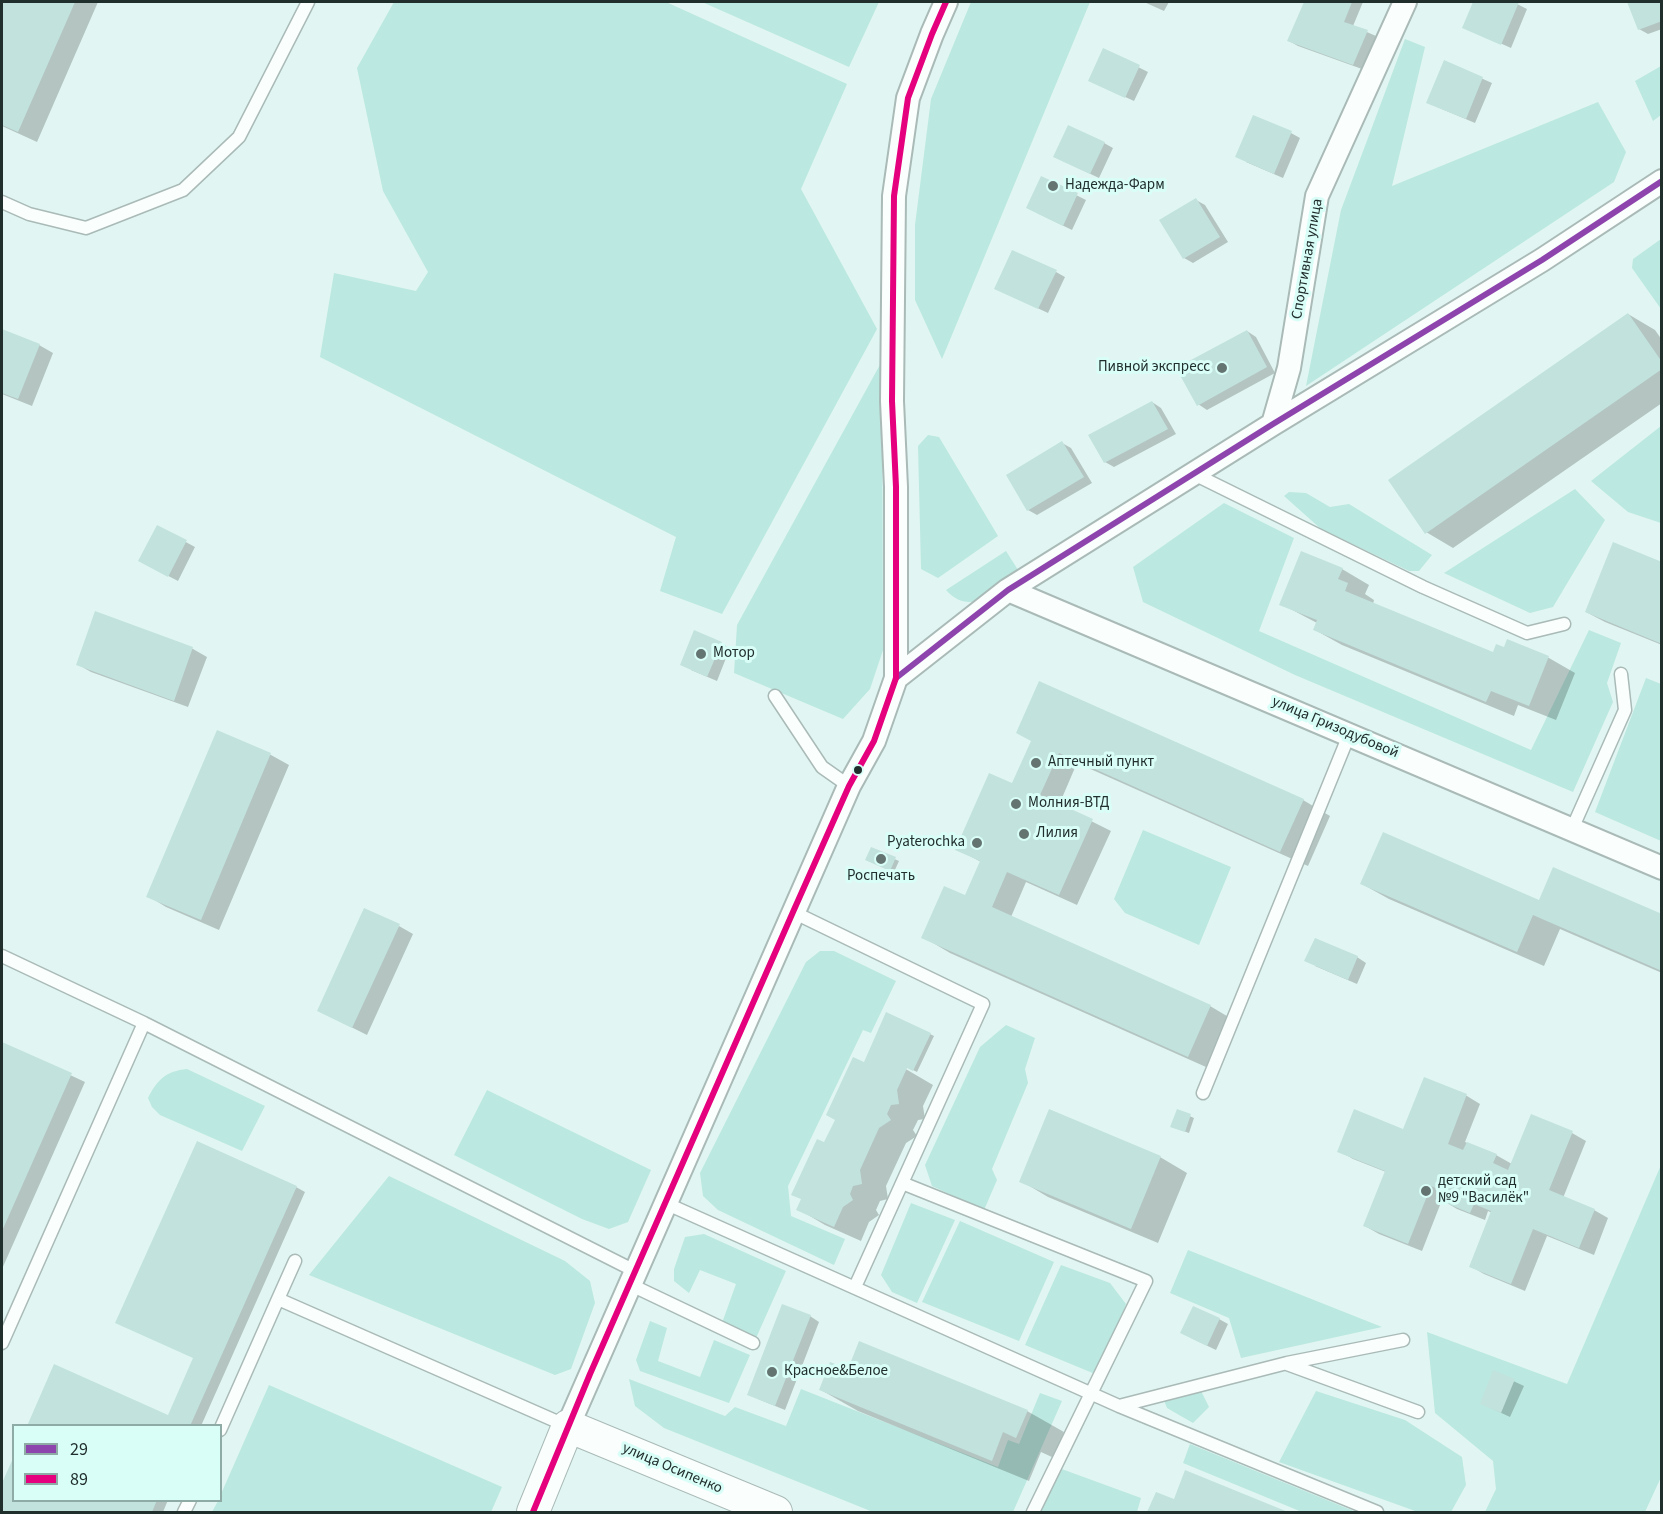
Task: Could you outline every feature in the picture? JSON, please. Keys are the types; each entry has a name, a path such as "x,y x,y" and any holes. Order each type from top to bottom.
{"street":[{"path":"533,1512 632,1278 793,912 849,786 874,741 896,678 896,487 892,401 894,196 908,98 946,2"},
{"name":"Спортивная улица","path":"1273,424 1289,368 1317,196 1405,2"},
{"path":"896,678 1008,590 1273,424 1542,260 1662,181"},
{"name":"улица Гризодубовой","path":"1008,590 1662,867"},
{"name":"улица Осипенко","path":"568,1426 776,1512"}],"lane":[{"path":"2,202 29,214 86,228 183,190 239,137 308,2"},
{"path":"1194,474 1423,587 1527,633 1563,624"},
{"path":"1572,830 1624,710 1621,674"},
{"path":"776,696 822,767 849,786"},
{"path":"1203,1093 1349,735"},
{"path":"793,912 983,1004 855,1287"},
{"path":"2,956 144,1023 753,1343"},
{"path":"2,1343 144,1023"},
{"path":"902,1183 1146,1281 1033,1512"},
{"path":"665,1203 1092,1395 1377,1512"},
{"path":"222,1425 295,1261"},
{"path":"278,1299 568,1426"},
{"path":"1119,1406 1287,1364 1403,1340"},
{"path":"1287,1364 1418,1412"}],"green space":[{"path":"394,2 666,2 847,84 801,189 877,329 722,614 660,591 676,537 320,357 334,273 416,291 428,272 383,191 357,68"},
{"path":"702,2 879,2 849,67"},
{"path":"971,2 1090,2 942,359 915,300 915,225 931,99"},
{"path":"1405,39 1425,47 1392,186 1598,102 1626,152 1614,182 1306,386 1341,210"},
{"path":"1661,66 1661,115 1653,121 1635,81"},
{"path":"1661,239 1661,309 1632,268 1633,259"},
{"path":"882,361 883,650 870,689 843,719 734,673 737,625"},
{"path":"1661,426 1661,523 1628,512 1591,481"},
{"path":"928,435 939,437 998,536 938,578 921,569 918,446"},
{"path":"1575,489 1605,520 1553,607 1530,613 1444,573"},
{"path":"1289,492 1306,493 1330,507 1349,504 1432,555 1419,571 1409,571 1321,529 1284,496"},
{"path":"1224,503 1294,538 1259,631 1531,750 1589,630 1621,643 1607,683 1613,702 1573,792 1295,675 1143,602 1133,567"},
{"path":"1006,551 1020,573 994,593 975,601 965,602 955,598 946,590"},
{"path":"1646,678 1661,684 1661,841 1595,812"},
{"path":"1143,830 1231,867 1199,945 1125,913 1114,899"},
{"path":"820,951 834,951 896,981 871,1033 863,1030 788,1186 791,1216 845,1239 834,1265 718,1210 703,1196 700,1173 806,962"},
{"path":"1006,1025 1035,1038 1025,1069 1028,1083 992,1169 997,1180 984,1210 932,1186 925,1165 980,1047"},
{"path":"187,1069 265,1106 242,1151 160,1115 152,1107 148,1098 159,1081 168,1074"},
{"path":"487,1090 651,1170 628,1222 609,1229 582,1219 454,1155"},
{"path":"1661,1165 1662,1475 1645,1512 1485,1512 1496,1489 1493,1461 1435,1413 1427,1332 1567,1384"},
{"path":"389,1176 565,1261 590,1281 595,1303 571,1369 555,1375 309,1275"},
{"path":"911,1203 955,1220 917,1303 892,1292 881,1275"},
{"path":"960,1221 1054,1262 1019,1341 922,1302"},
{"path":"704,1234 786,1271 756,1338 722,1323 736,1284 700,1270 689,1293 674,1281 674,1269 685,1237"},
{"path":"1188,1250 1382,1327 1241,1358 1229,1318 1170,1293"},
{"path":"1061,1265 1110,1283 1126,1304 1102,1369 1095,1374 1025,1345"},
{"path":"650,1321 667,1328 658,1361 700,1377 714,1340 750,1355 729,1403 640,1371 636,1360"},
{"path":"629,1379 725,1416 735,1407 786,1426 801,1389 998,1467 1008,1440 1019,1444 1040,1393 1062,1401 1013,1512 873,1512 664,1428 635,1406"},
{"path":"269,1385 502,1487 491,1512 212,1512 217,1502 222,1502 222,1492"},
{"path":"1201,1391 1209,1407 1193,1423 1167,1408 1163,1398"},
{"path":"1316,1391 1405,1420 1462,1457 1466,1485 1451,1512 1418,1512 1279,1462"},
{"path":"1190,1444 1356,1512 1302,1512 1183,1463"},
{"path":"1059,1468 1141,1498 1137,1512 1040,1512"}],"building":[{"path":"2,2 75,2 18,132 2,125"},
{"path":"1304,2 1352,2 1344,22 1368,30 1353,65 1287,41"},
{"path":"1473,2 1519,2 1501,45 1462,28"},
{"path":"1627,2 1662,2 1662,21 1638,30"},
{"path":"1103,48 1140,65 1125,98 1088,81"},
{"path":"1444,60 1483,77 1466,119 1426,103"},
{"path":"1253,115 1292,131 1274,174 1235,157"},
{"path":"1068,125 1105,142 1090,174 1053,157"},
{"path":"1041,176 1078,193 1063,226 1026,208"},
{"path":"1196,198 1220,237 1183,259 1159,220"},
{"path":"1012,250 1057,270 1038,309 994,289"},
{"path":"1628,313 1662,362 1662,369 1425,534 1388,480"},
{"path":"2,329 40,344 18,399 2,393"},
{"name":"Пивной экспресс","path":"1247,330 1267,367 1197,406 1176,368"},
{"path":"1152,401 1168,429 1104,463 1088,435"},
{"path":"1062,441 1084,477 1027,511 1006,475"},
{"path":"157,525 187,540 168,577 138,561"},
{"path":"1613,542 1662,562 1662,644 1585,612"},
{"path":"1301,551 1343,568 1338,579 1348,583 1345,591 1493,652 1496,644 1504,647 1507,639 1549,656 1529,706 1491,691 1486,702 1313,630 1317,620 1279,605"},
{"path":"95,611 193,647 174,701 76,665"},
{"name":"Мотор","path":"694,630 722,642 707,677 680,665"},
{"path":"1039,681 1304,799 1280,852 1059,753 1040,795 1093,819 1059,895 1007,872 992,907 1211,1005 1188,1057 921,938 944,886 965,895 980,861 955,850 989,773 1012,783 1031,741 1016,733"},
{"path":"217,730 271,753 201,920 146,897"},
{"path":"1383,832 1539,900 1553,867 1662,914 1662,971 1533,915 1517,952 1360,884"},
{"name":"Роспечать","path":"871,847 896,857 890,871 865,860"},
{"path":"364,908 400,924 352,1028 317,1011"},
{"path":"1315,938 1358,956 1348,980 1304,961"},
{"path":"886,1012 931,1033 913,1071 907,1068 897,1090 899,1104 891,1105 887,1114 891,1120 879,1128 860,1170 862,1184 853,1186 850,1194 853,1200 843,1207 834,1227 796,1210 801,1199 791,1195 817,1139 824,1142 835,1120 826,1115 853,1057 864,1062"},
{"path":"2,1042 72,1073 2,1231"},
{"path":"1424,1077 1467,1094 1448,1144 1463,1150 1467,1142 1497,1154 1493,1163 1508,1170 1531,1114 1573,1131 1549,1190 1595,1209 1579,1248 1533,1229 1511,1284 1469,1267 1491,1211 1474,1204 1470,1213 1441,1201 1445,1192 1431,1186 1408,1244 1363,1226 1385,1171 1337,1152 1354,1109 1403,1129"},
{"path":"1049,1109 1161,1156 1131,1229 1019,1182"},
{"path":"1177,1109 1191,1114 1185,1132 1170,1127"},
{"path":"197,1141 297,1186 191,1424 28,1424 54,1364 168,1415 193,1358 115,1323"},
{"name":"Красное&Белое","path":"782,1304 811,1315 775,1406 747,1395"},
{"path":"1193,1306 1220,1318 1207,1346 1180,1333"},
{"path":"859,1341 1028,1410 1016,1438 1003,1432 992,1461 819,1390 830,1362 848,1369"},
{"path":"1493,1370 1515,1379 1501,1413 1480,1404"},
{"path":"12,1460 12,1502 156,1502 152,1512 2,1512 2,1483"},
{"path":"1185,1470 1288,1512 1147,1512 1156,1492 1174,1499"}],"transit line":[{"name":"89","path":"533,1512 590,1374 793,912 849,786 874,741 896,678 896,487 892,401 894,196 908,98 946,2"},
{"name":"29","path":"896,678 1008,590 1273,424 1542,260 1662,181"}],"place":[{"name":"Надежда-Фарм","path":"1053,186"},
{"name":"Пивной экспресс","path":"1222,368"},
{"name":"Мотор","path":"701,654"},
{"name":"Аптечный пункт","path":"1036,763"},
{"name":"Молния-ВТД","path":"1016,804"},
{"name":"Лилия","path":"1024,834"},
{"name":"Pyaterochka","path":"977,843"},
{"name":"Роспечать","path":"881,859"},
{"name":"детский сад №9 \"Василёк\"","path":"1426,1191"},
{"name":"Красное&Белое","path":"772,1372"}]}
